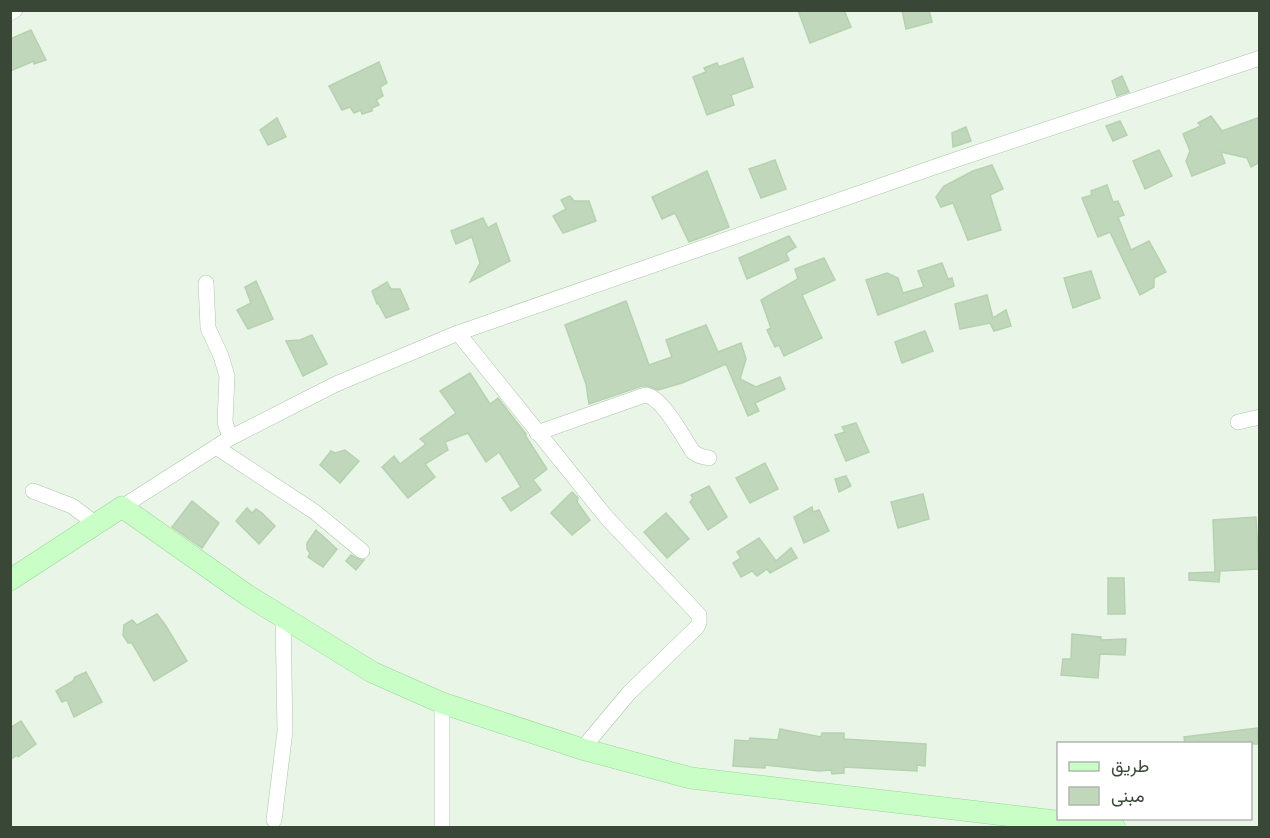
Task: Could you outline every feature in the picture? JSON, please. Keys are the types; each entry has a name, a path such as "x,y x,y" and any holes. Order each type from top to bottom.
{"main road":[{"path":"10,580 122,507 283,618 372,672 442,703 582,749 691,778 1057,820"},
{"path":"1060,820 1115,828"}],"street":[{"path":"10,13 15,10"},
{"path":"122,507 230,438 336,384 458,333 946,163 1260,58"},
{"path":"206,283 208,328 227,376 225,422 230,438"},
{"path":"458,333 607,518 697,611 700,618 697,627 629,693 582,749"},
{"path":"537,433 650,395 666,411 693,452 709,458"},
{"path":"1238,422 1260,417"},
{"path":"216,447 306,505 362,551"},
{"path":"33,491 72,506 96,524"},
{"path":"274,820 285,731 286,682 283,618"},
{"path":"442,703 442,828"}],"building":[{"path":"798,10 844,10 851,27 810,43"},
{"path":"902,10 929,10 932,22 906,29"},
{"path":"31,30 46,60 34,64 34,61 10,71 10,39"},
{"path":"743,58 753,87 731,95 734,105 707,115 693,77 706,72 704,68 717,63 719,67"},
{"path":"379,62 387,83 380,87 383,96 376,100 379,105 372,108 372,111 362,114 361,110 354,113 350,107 342,110 329,86"},
{"path":"1122,76 1129,92 1117,96 1112,81"},
{"path":"1211,116 1222,131 1260,117 1260,162 1251,167 1247,158 1221,152 1225,163 1192,176 1186,161 1190,151 1183,134 1201,126 1198,123"},
{"path":"277,118 286,137 268,145 260,130"},
{"path":"1120,121 1127,135 1113,141 1106,126"},
{"path":"966,127 971,141 953,147 952,133"},
{"path":"1159,150 1172,176 1145,189 1133,161"},
{"path":"775,160 786,189 761,198 749,169"},
{"path":"992,165 1003,189 990,195 1001,230 968,240 953,203 941,207 936,197 944,186 973,171"},
{"path":"707,171 729,227 689,242 675,213 662,219 652,197"},
{"path":"1107,185 1113,202 1118,201 1124,215 1118,217 1131,250 1149,241 1166,272 1154,278 1154,287 1140,295 1110,232 1098,237 1082,198 1092,195 1091,191"},
{"path":"570,196 574,201 589,201 596,221 563,233 553,216 566,209 561,200"},
{"path":"483,218 488,228 496,223 510,261 470,282 480,263 472,237 456,244 451,231"},
{"path":"789,236 796,247 786,253 789,260 747,279 739,258"},
{"path":"824,258 835,280 802,295 822,338 784,356 779,345 775,347 767,330 771,328 761,300 798,279 795,269"},
{"path":"942,263 948,279 952,278 954,286 878,315 866,280 887,273 898,278 903,293 924,287 918,271"},
{"path":"1091,271 1100,298 1073,308 1064,278"},
{"path":"256,281 273,319 248,329 237,310 251,303 245,287"},
{"path":"387,282 391,289 400,289 409,309 386,318 372,291"},
{"path":"987,295 993,318 1006,310 1011,326 994,331 990,323 960,329 955,304"},
{"path":"626,301 649,365 672,357 666,340 706,325 718,352 741,343 746,359 740,379 756,387 780,377 785,389 755,403 759,411 748,416 726,364 682,383 658,390 642,386 589,404 586,384 565,325"},
{"path":"925,331 933,351 902,363 895,342"},
{"path":"312,335 327,364 303,376 286,341 300,340"},
{"path":"470,373 490,404 498,398 526,434 547,469 533,480 541,490 511,511 502,498 521,487 499,452 486,462 468,433 445,442 448,450 425,464 435,477 408,498 382,467 394,456 400,464 426,444 420,439 456,413 440,391"},
{"path":"856,423 869,452 846,461 835,435 845,432 842,427"},
{"path":"345,450 359,461 340,483 320,465 331,451 335,453"},
{"path":"765,463 778,489 750,503 736,478"},
{"path":"846,476 851,486 839,492 835,479"},
{"path":"709,486 727,517 708,530 690,502 693,498 691,495"},
{"path":"572,492 578,498 577,502 590,520 572,535 551,513"},
{"path":"923,494 929,519 898,528 891,502"},
{"path":"192,501 219,523 202,548 172,527"},
{"path":"812,507 813,512 819,510 829,531 804,543 794,517"},
{"path":"247,508 252,513 256,509 275,526 259,544 236,521"},
{"path":"666,513 689,539 667,558 644,532"},
{"path":"1256,517 1259,569 1220,571 1219,582 1189,580 1189,573 1215,572 1213,520"},
{"path":"316,530 337,549 323,567 308,557 310,553 307,543"},
{"path":"759,538 776,561 791,548 797,558 770,573 767,569 757,576 752,571 741,577 733,563 741,558 737,552"},
{"path":"351,555 364,560 356,570 346,561"},
{"path":"1108,578 1124,578 1125,614 1108,614"},
{"path":"157,614 187,661 154,681 132,643 128,643 123,635 124,625 132,620 137,625"},
{"path":"1072,634 1101,637 1101,640 1126,639 1125,655 1100,654 1098,678 1061,675 1063,659 1071,659"},
{"path":"86,672 102,702 74,717 67,700 62,702 56,691"},
{"path":"21,721 36,744 10,760 10,728"},
{"path":"1257,728 1259,744 1252,744 1252,742 1185,742 1184,737"},
{"path":"780,729 821,737 822,733 844,733 844,739 926,744 925,766 917,765 917,771 844,767 844,773 832,774 831,770 819,771 765,765 765,768 733,766 735,740 749,741 750,738 778,740"}]}
